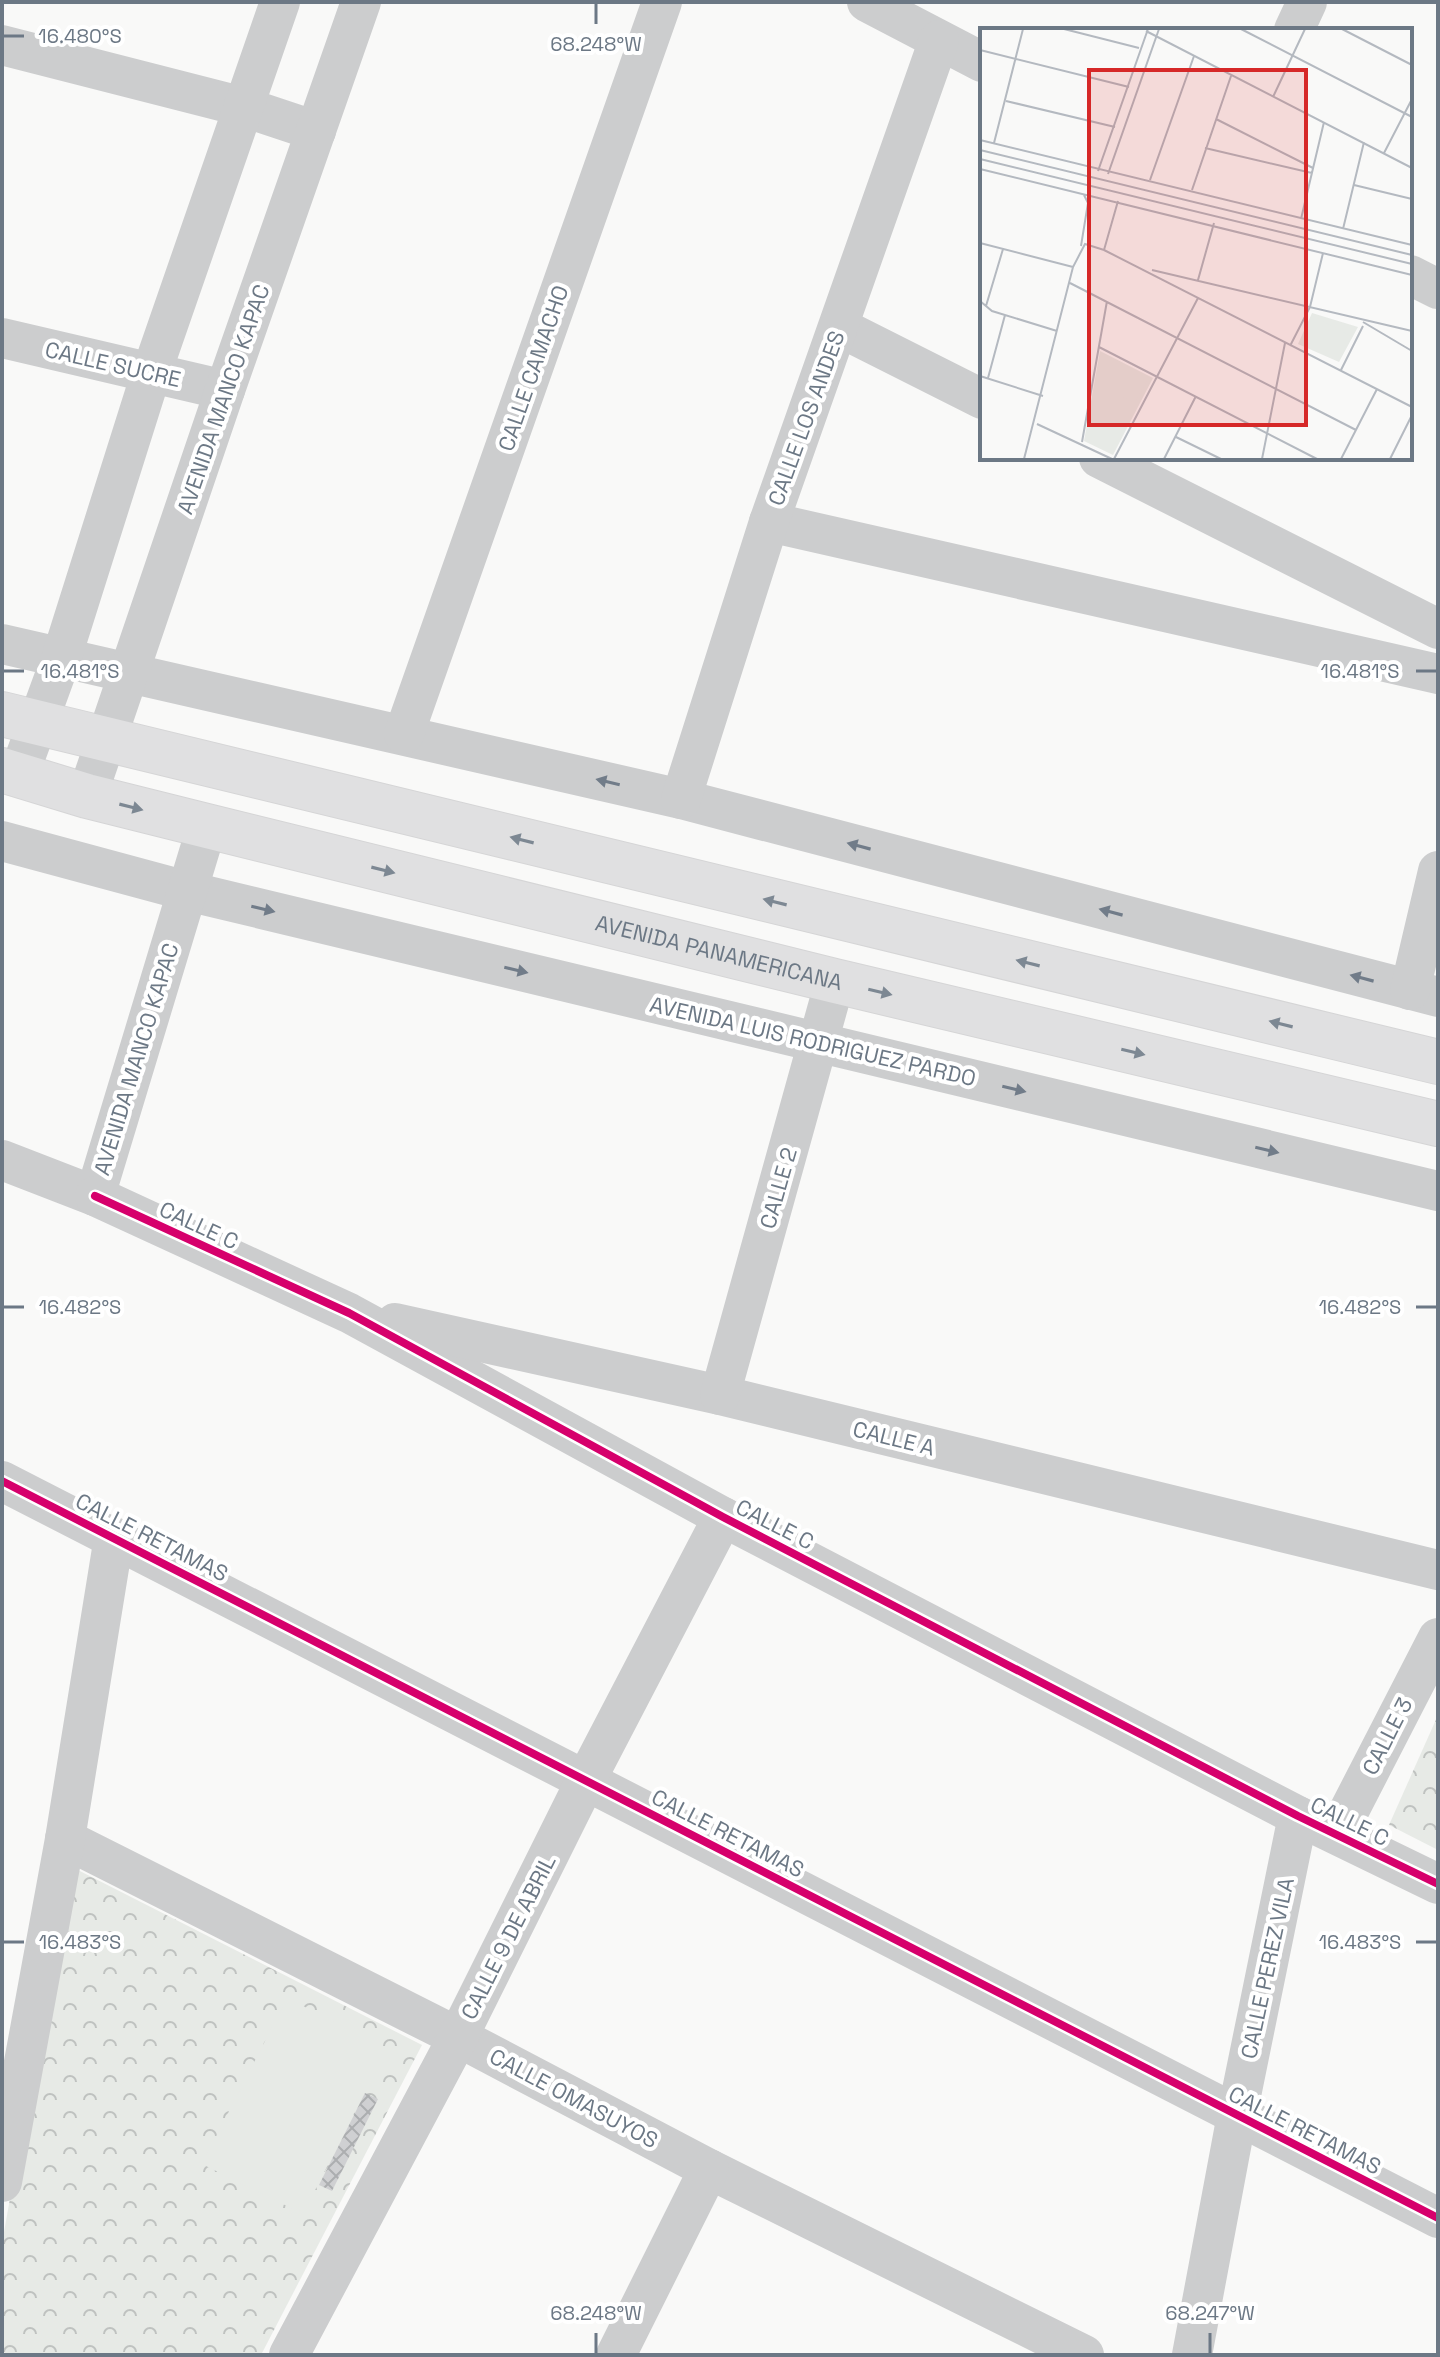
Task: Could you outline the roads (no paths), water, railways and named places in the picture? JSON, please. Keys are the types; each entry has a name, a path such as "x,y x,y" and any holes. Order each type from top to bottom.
{"highway":[{"path":"20,719 1438,1062"},
{"name":"AVENIDA PANAMERICANA","path":"10,772 87,796 835,981 1438,1124"}],"street":[{"path":"10,772 20,719 61,659 151,374 280,2"},
{"name":"AVENIDA MANCO KAPAC","path":"87,796 361,2"},
{"name":"CALLE CAMACHO","path":"404,734 662,2"},
{"path":"867,2 980,61"},
{"path":"1295,28 1307,2"},
{"name":"CALLE LOS ANDES","path":"681,799 769,522 939,40"},
{"path":"2,45 244,107 316,131"},
{"path":"1412,276 1438,289"},
{"path":"839,327 980,398"},
{"name":"CALLE SUCRE","path":"2,338 225,390"},
{"path":"1103,460 1438,629"},
{"path":"769,522 1438,674"},
{"path":"2,644 681,799 1424,994 1438,871"},
{"name":"AVENIDA MANCO KAPAC","path":"2,1160 95,1196 207,826"},
{"path":"2,841 187,891"},
{"name":"AVENIDA LUIS RODRIGUEZ PARDO","path":"187,891 1438,1191"},
{"name":"CALLE 2","path":"720,1395 835,981"},
{"name":"CALLE C","path":"95,1196 349,1313 723,1517 1298,1816 1438,1884"},
{"name":"CALLE A","path":"349,1313 720,1395 1438,1570"},
{"name":"CALLE RETAMAS","path":"2,1481 1438,2218"},
{"name":"CALLE 9 DE ABRIL","path":"289,2355 458,2037 586,1780 723,1517"},
{"path":"2,2182 65,1839 114,1537"},
{"name":"CALLE 3","path":"1337,1834 1438,1638"},
{"name":"CALLE PEREZ VILA","path":"1192,2355 1298,1816"},
{"name":"CALLE OMASUYOS","path":"65,1839 458,2037 709,2169 1084,2355"},
{"path":"616,2355 709,2169"}]}
